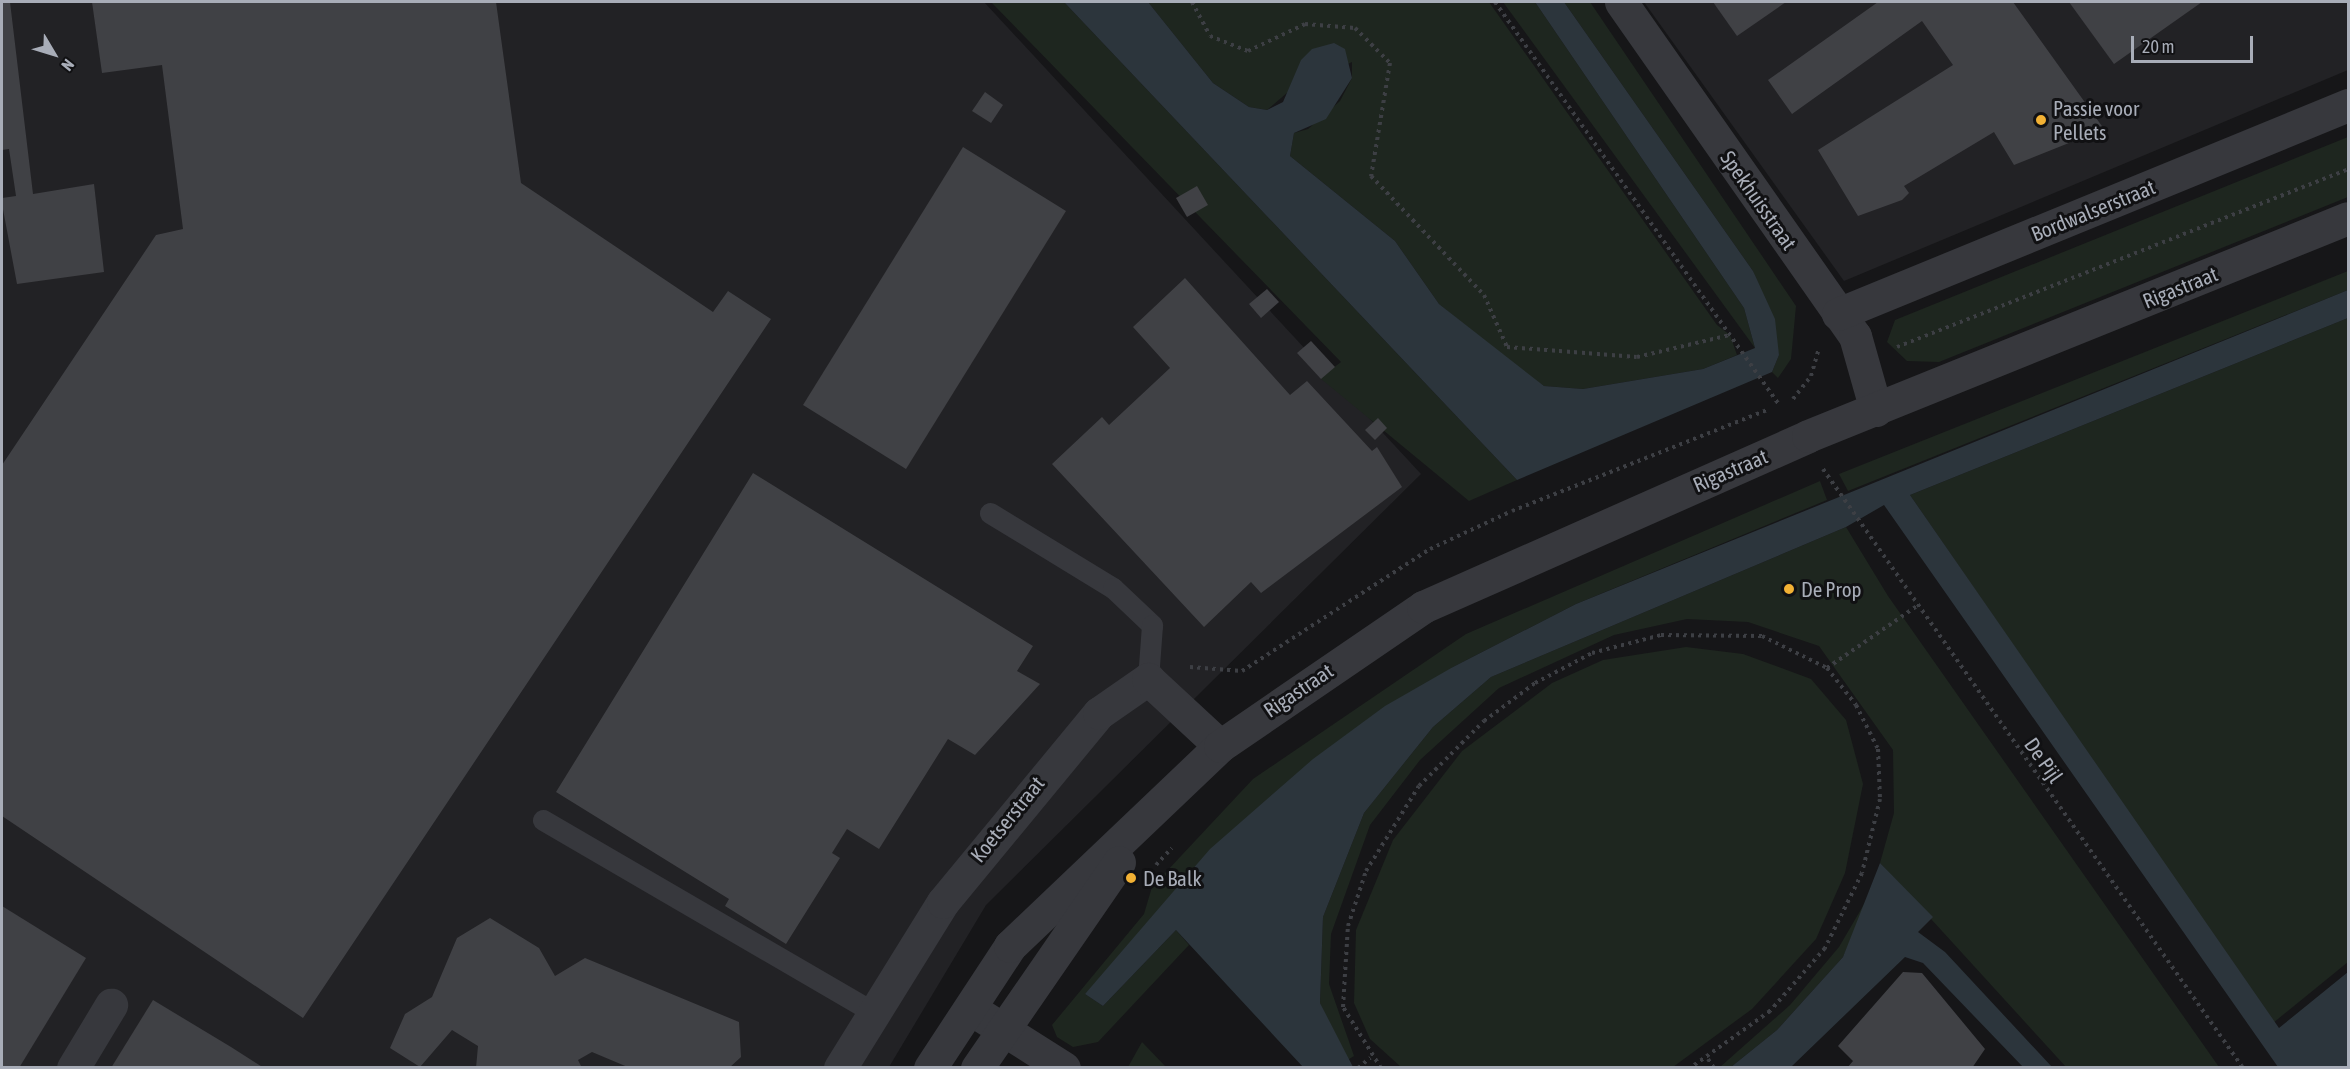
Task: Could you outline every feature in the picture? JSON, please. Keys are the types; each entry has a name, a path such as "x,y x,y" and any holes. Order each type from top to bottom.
{"street":[{"name":"Spekhuisstraat","path":"1621,2 1855,336 1876,410"},
{"name":"Bordwalserstraat","path":"1838,314 2349,105"},
{"name":"Rigastraat","path":"930,1068 1010,946 1159,807 1220,746 1432,603 1876,410 2349,218"},
{"path":"1148,679 1220,746"},
{"name":"Koetserstraat","path":"840,1068 982,847 1068,745 1100,713 1148,679"},
{"name":"Rigastraat","path":"976,1068 1001,1029 1159,807"},
{"path":"73,1068 111,1005"},
{"path":"968,1007 1064,1068"}],"lane":[{"path":"990,513 1113,588 1152,625 1148,679"},
{"path":"543,820 874,1013"}],"path":[{"path":"1192,2 1210,36 1248,51 1305,24 1355,28 1390,63 1371,176 1484,295 1507,346 1637,357 1730,335"},
{"path":"1495,2 1779,405"},
{"path":"1861,361 2349,169"},
{"name":"Rigastraat","path":"1148,679 1196,667 1242,671 1431,549 1532,502 1791,401 1811,376 1838,314"},
{"name":"De Pijl","path":"1812,472 1823,468 1857,523 2243,1068"},
{"path":"1827,668 1917,606"},
{"path":"1381,1068 1370,1058 1343,1007 1348,926 1366,871 1419,786 1484,721 1592,652 1661,635 1762,636 1827,668 1856,705 1878,749 1880,799 1862,873 1825,948 1770,1011 1708,1059 1690,1068"},
{"path":"1150,871 1180,839"},
{"path":"1358,1068 1370,1058"},
{"path":"1708,1059 1714,1068"}],"shaded area":[{"path":"2,2 984,2 1421,474 986,905 889,1067 2,1068"},
{"path":"991,2 1064,2 1517,480 1469,501 1320,378 1341,362"},
{"path":"1064,2 1148,2 1213,83 1249,107 1267,110 1283,102 1301,60 1312,49 1334,43 1345,49 1352,78 1326,119 1294,133 1290,156 1395,241 1439,304 1544,386 1583,389 1703,369 1755,348 1744,308 1535,2 1564,2 1753,271 1775,319 1779,355 1772,372 1517,480"},
{"path":"1148,2 1489,2 1717,325 1730,335 1737,355 1703,369 1583,389 1544,386 1522,372 1439,304 1395,241 1290,156 1294,133 1308,129 1340,101 1352,78 1352,62 1288,92 1267,110 1249,107 1213,83"},
{"path":"1503,2 1535,2 1744,308 1755,348"},
{"path":"1564,2 1590,2 1796,306 1791,359 1778,378 1772,372 1779,355 1753,271"},
{"path":"1644,2 2348,2 2348,70 1844,281"},
{"path":"2348,137 2348,197 1939,362 1907,361 1887,342 1895,320"},
{"path":"2348,271 2348,290 1848,491 1839,474"},
{"path":"2348,290 2348,318 1910,495 2279,1028 2348,972 2348,1067 2278,1067 1884,505 1846,527 1491,677 1433,727 1364,813 1323,917 1320,1003 1353,1067 1303,1067 1176,930 1103,1006 1085,994 1210,849 1313,759 1385,706 1453,667 1576,604"},
{"path":"2348,318 2348,962 2273,1023 1910,495"},
{"path":"1820,481 1827,500 1576,604 1453,667 1085,994 1103,1006 1176,930 1189,945 1098,1042 1073,1047 1057,1037 1052,1025 1144,914 1152,887 1253,779 1466,634"},
{"path":"1846,527 1888,596 2219,1067 2066,1067 1880,863 1894,813 1893,750 1819,646 1748,622 1687,619 1614,635 1499,688 1420,760 1370,825 1331,934 1329,984 1354,1056 1346,1061 1320,1003 1323,917 1364,813 1433,727 1491,677"},
{"path":"1686,647 1743,654 1811,679 1846,720 1863,784 1845,873 1816,939 1752,1009 1673,1067 1401,1067 1370,1039 1354,1003 1356,930 1393,840 1462,751 1552,683 1603,660"},
{"path":"1880,863 1933,917 1918,932 1945,952 2052,1067 2023,1067 1923,963 1905,957 1791,1067 1731,1067 1777,1030 1843,957"},
{"path":"1877,882 1843,957 1777,1030 1731,1067 1720,1067 1790,1005 1839,947"},
{"path":"1142,1042 1166,1067 1128,1067"}],"building":[{"path":"2,2 10,2 33,194 94,184 104,272 17,284 2,204 2,198 16,196 9,149 2,150"},
{"path":"92,2 496,2 521,183 713,312 728,291 771,319 303,1018 2,816 2,465 156,235 183,229 162,65 102,73"},
{"path":"1713,2 1786,2 1737,36"},
{"path":"1878,2 2013,2 2104,129 2014,165 1994,132 1904,186 1909,193 1902,200 1858,216 1818,150 1953,65 1922,21 1792,114 1768,80"},
{"path":"2069,2 2202,2 2114,64"},
{"path":"985,92 1003,105 991,123 972,111"},
{"path":"963,147 1066,211 906,469 803,405"},
{"path":"1197,186 1208,205 1187,217 1176,198"},
{"path":"1185,278 1290,395 1307,381 1372,451 1377,447 1402,487 1261,593 1251,582 1204,627 1052,464 1102,417 1109,425 1170,368 1133,327"},
{"path":"1267,289 1279,302 1261,318 1249,304"},
{"path":"1311,341 1335,367 1321,379 1297,353"},
{"path":"1378,418 1387,428 1375,440 1365,430"},
{"path":"753,473 1033,646 1017,671 1040,684 975,755 948,739 879,849 847,829 832,853 840,858 786,944 725,906 729,899 556,792"},
{"path":"2,906 86,958 19,1068 2,1068"},
{"path":"490,918 539,948 555,976 585,958 739,1022 741,1057 729,1068 630,1068 592,1052 578,1060 582,1068 476,1068 478,1046 452,1030 420,1067 390,1048 405,1014 432,997 457,938"},
{"path":"1903,972 1922,973 1985,1049 1972,1068 1847,1068 1853,1061 1838,1046"},
{"path":"153,1000 231,1047 264,1068 111,1068"}],"place":[{"name":"Passie voor Pellets","path":"2041,120"},
{"name":"De Prop","path":"1789,589"},
{"name":"De Balk","path":"1131,878"}]}
